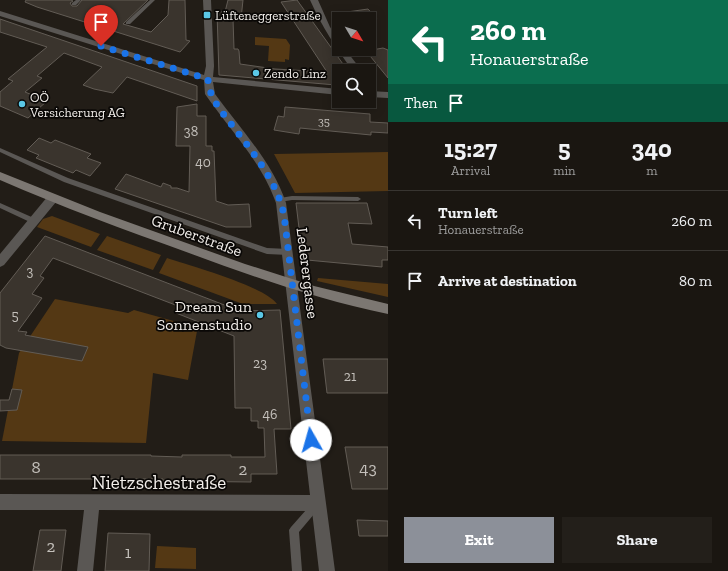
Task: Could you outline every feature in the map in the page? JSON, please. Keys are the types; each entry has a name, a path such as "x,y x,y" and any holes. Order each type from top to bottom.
{"main road":[{"name":"Gruberstraße","path":"0,176 52,199 256,273 362,304 388,309"}],"street":[{"name":"Lederergasse","path":"207,0 210,66 208,88 213,99 261,164 280,200 288,252 327,571"},
{"path":"314,0 326,27 332,36"},
{"path":"0,13 208,79 332,91"},
{"path":"346,56 353,64"},
{"path":"376,94 388,95"},
{"path":"0,262 52,199"},
{"name":"Nietzschestraße","path":"0,502 318,503"},
{"path":"85,571 92,502"}],"lane":[{"path":"74,4 79,0"},
{"path":"128,23 153,0"},
{"path":"0,150 66,180 175,219 267,251 288,252"},
{"path":"280,200 292,198 358,199"},
{"path":"0,205 34,221"},
{"path":"297,571 294,530 318,503"}],"shaded area":[{"path":"255,37 286,39 290,45 289,60 285,59 285,62 268,61 269,46 255,45"},
{"path":"388,152 388,191 295,193 274,154"},
{"path":"52,216 100,234 91,247 37,227 43,219"},
{"path":"107,236 161,255 153,270 97,250"},
{"path":"167,258 209,271 258,290 270,297 277,304 243,304 159,273"},
{"path":"318,278 388,284 388,297 317,281"},
{"path":"55,299 128,313 134,310 188,325 197,331 188,380 153,373 146,443 2,441 19,353"},
{"path":"157,546 196,548 196,569 155,568"}],"building":[{"path":"26,0 71,0 73,1 70,3 72,6 77,6 82,0 148,0 123,24 151,32 168,15 169,0 185,0 186,40 190,41 180,52 37,7 25,2"},
{"path":"228,0 243,0 241,19 233,19 234,49 238,49 239,51 240,64 275,69 327,72 281,2 297,0 332,49 332,56 337,56 343,64 332,64 332,85 219,75 217,12 225,12"},
{"path":"368,9 371,12 347,12"},
{"path":"0,19 197,86 197,101 127,77 113,93 94,89 83,85 102,67 64,53 37,76 42,78 25,92 47,101 28,118 0,106 0,92 13,81 8,79 47,47 0,32"},
{"path":"383,48 388,50 388,78 370,56 376,56 376,49"},
{"path":"197,104 197,116 206,116 206,146 212,146 212,151 214,151 216,201 228,205 249,204 251,227 226,227 115,189 126,174 161,187 163,183 171,186 171,188 177,188 189,192 190,146 176,146 177,107"},
{"path":"285,107 370,114 370,122 388,123 388,133 371,132 371,135 300,128 299,134 274,130 278,116 284,117"},
{"path":"39,138 51,143 55,140 91,154 87,158 101,163 90,176 76,170 73,173 36,158 39,155 27,150"},
{"path":"296,203 367,203 372,224 348,223 352,244 388,247 388,260 382,260 382,267 307,260 307,254 302,253"},
{"path":"45,236 240,311 280,310 291,429 274,429 277,474 251,474 251,482 163,481 163,479 0,479 0,455 151,455 182,457 182,455 231,455 231,457 265,457 264,428 258,428 258,421 251,421 251,408 235,408 234,336 176,313 178,306 53,258 40,276 44,278 32,294 42,298 18,331 27,332 25,335 88,347 82,361 6,348 0,345 0,293"},
{"path":"323,359 388,359 388,393 327,393"},
{"path":"12,389 22,390 17,410 0,411 0,400 9,400"},
{"path":"345,447 388,447 388,489 352,489"},
{"path":"357,520 388,521 388,536 359,536"},
{"path":"40,530 66,530 61,571 33,571"},
{"path":"108,533 150,534 149,571 105,571"}],"place":[{"name":"Lüfteneggerstraße","path":"207,15"},
{"name":"Zendo Linz","path":"256,73"},
{"name":"OÖ Versicherung AG","path":"22,104"},
{"name":"Dream Sun Sonnenstudio","path":"260,315"}],"route":[{"path":"101,46 208,79 208,88 216,104 252,152 277,191 284,215 311,440"}]}
